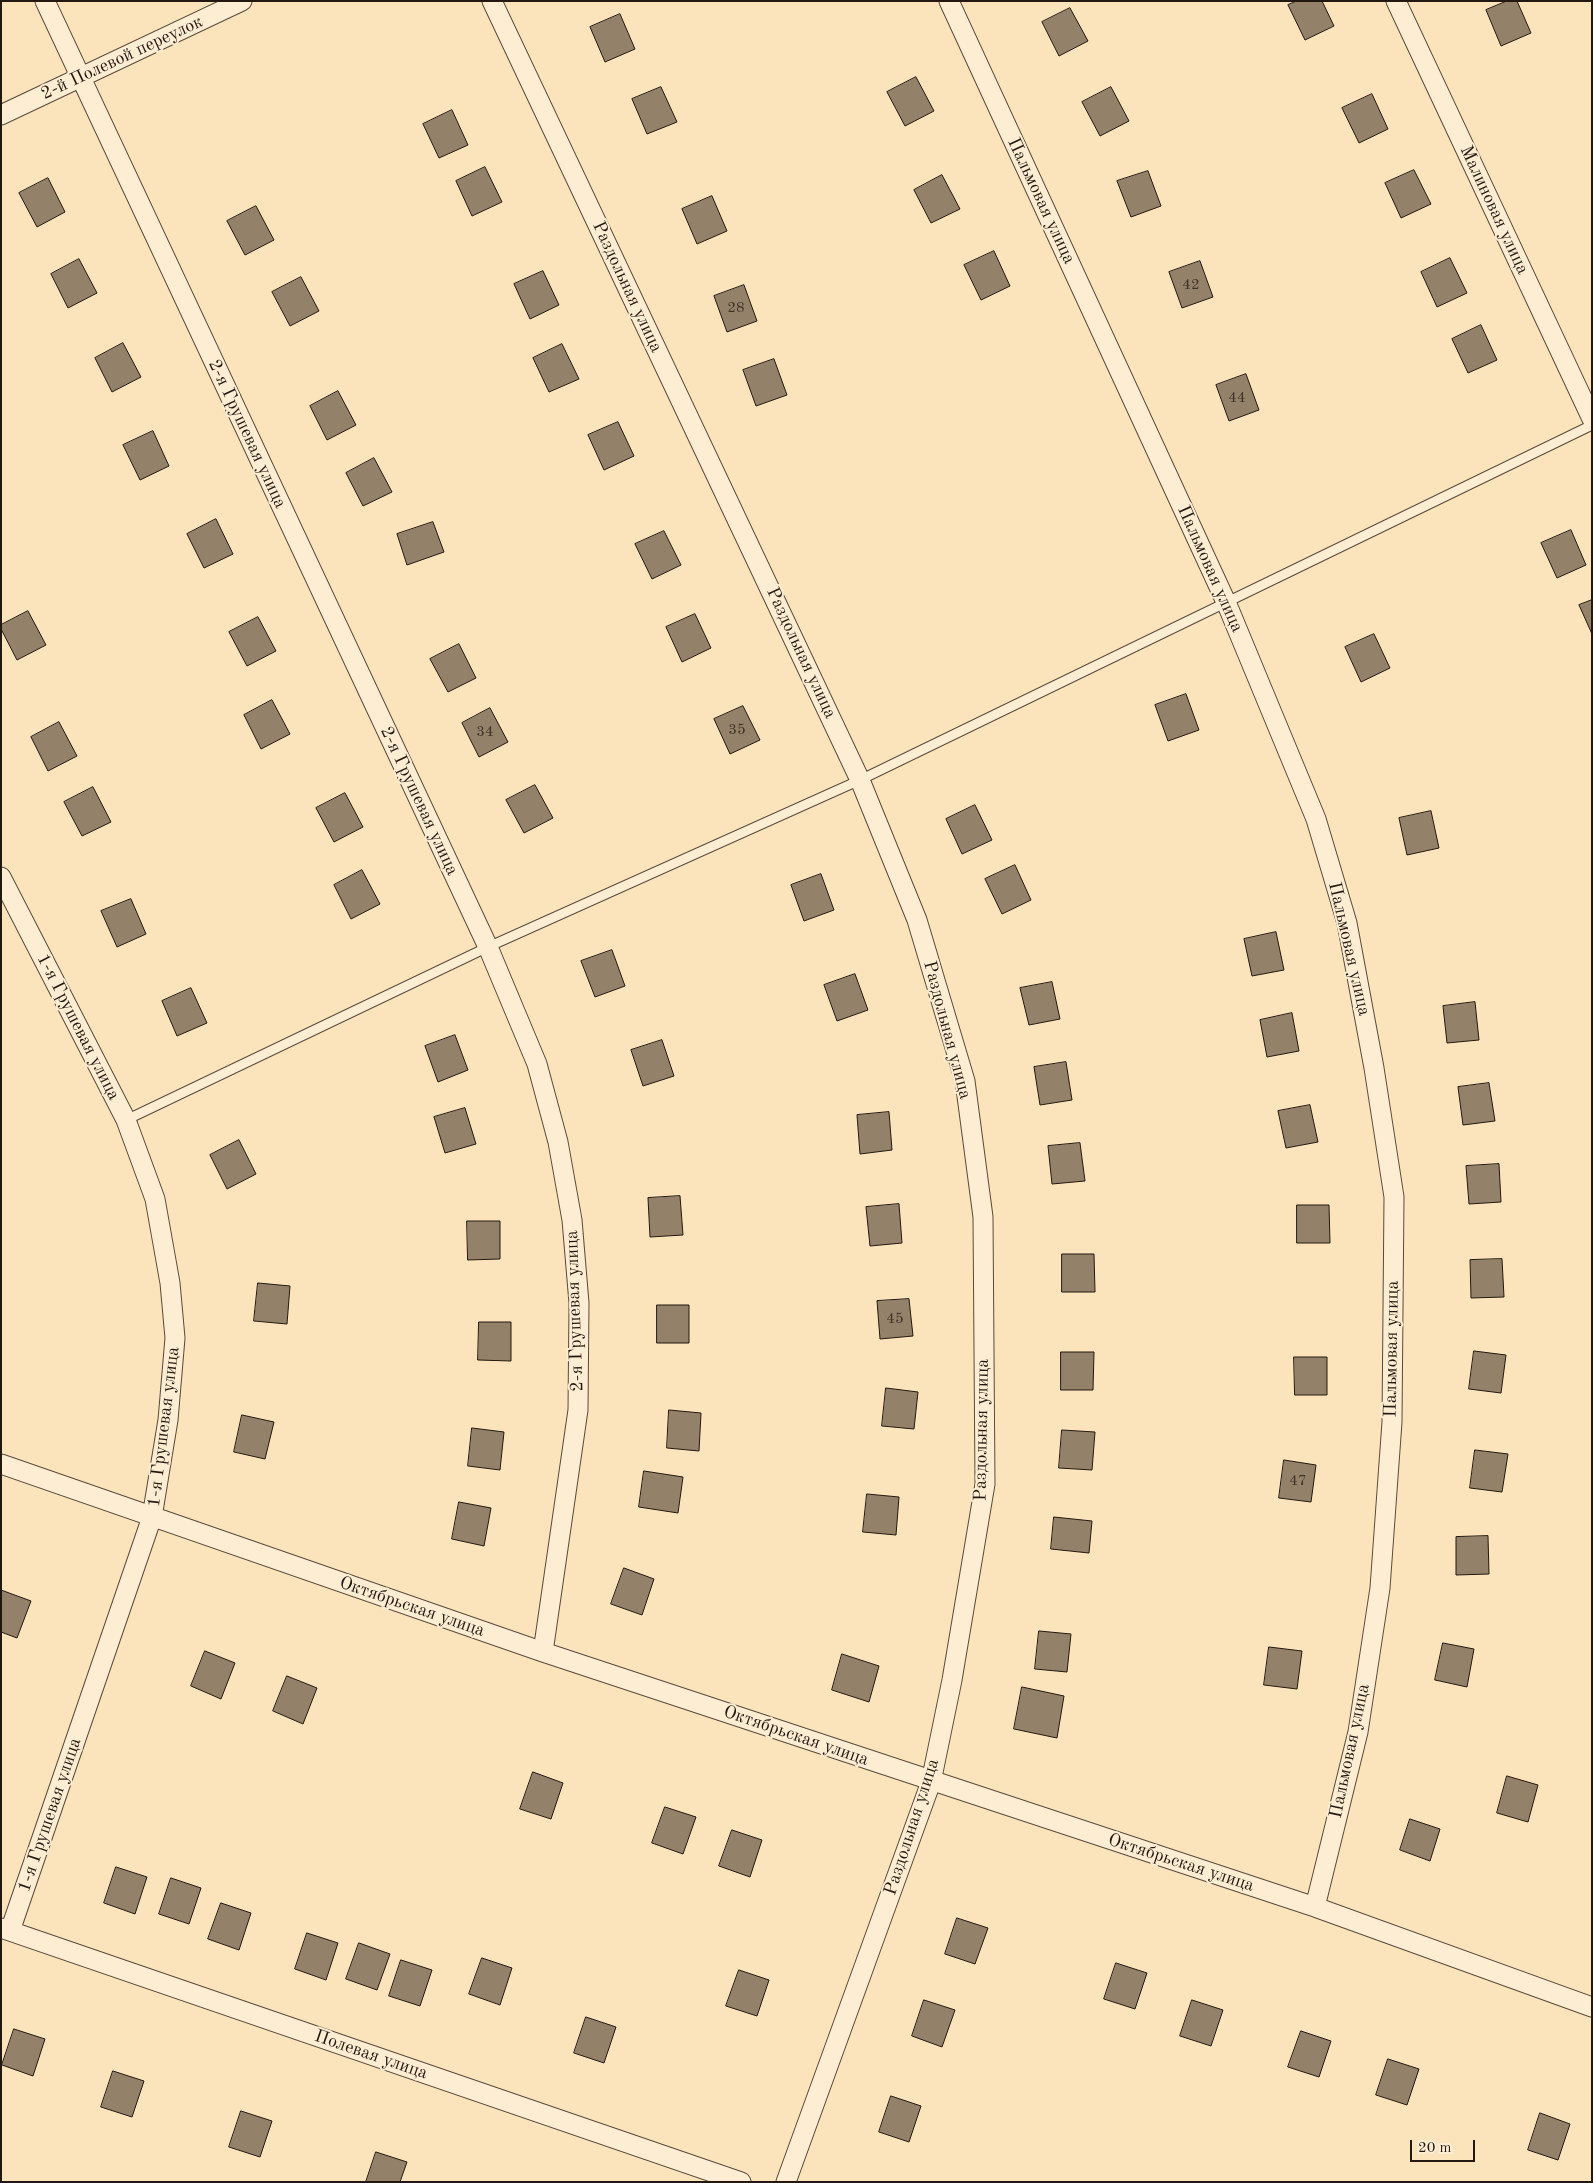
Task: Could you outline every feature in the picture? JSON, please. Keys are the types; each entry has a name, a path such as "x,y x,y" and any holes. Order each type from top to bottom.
{"street":[{"name":"2-я Грушевая улица","path":"44,1 488,947 537,1064 558,1142 572,1220 578,1303 578,1410 543,1652"},
{"name":"2-й Полевой переулок","path":"1,115 81,79 242,1"},
{"name":"Раздольная улица","path":"492,1 860,780 917,920 965,1081 983,1217 985,1484 952,1680 931,1782 786,2182"},
{"name":"Пальмовая улица","path":"949,1 1226,602 1316,819 1347,923 1374,1068 1394,1197 1392,1422 1380,1588 1358,1732 1315,1907"},
{"name":"Малиновая улица","path":"1396,1 1592,419"},
{"name":"1-я Грушевая улица","path":"1,877 126,1120 155,1199 170,1283 175,1338 168,1420 152,1517 6,1929"},
{"name":"Октябрьская улица","path":"1,1464 543,1652 931,1782 1315,1907 1592,2006"},
{"name":"Полевая улица","path":"6,1929 741,2182"}],"lane":[{"path":"126,1120 488,947 860,780 1592,425"}],"building":[{"path":"1297,1 1322,1 1334,26 1305,40 1288,5"},
{"path":"1507,1 1517,1 1531,33 1501,46 1486,10"},
{"path":"1070,8 1088,41 1059,56 1042,22"},
{"path":"620,14 635,49 605,62 590,27"},
{"path":"916,77 934,111 905,126 887,92"},
{"path":"661,87 677,122 647,134 632,99"},
{"path":"1111,87 1129,121 1100,136 1082,102"},
{"path":"1372,94 1388,129 1359,143 1342,108"},
{"path":"452,110 468,145 439,158 423,124"},
{"path":"485,167 502,202 472,216 456,181"},
{"path":"1414,170 1431,204 1401,218 1385,183"},
{"path":"1148,171 1161,206 1131,217 1117,181"},
{"path":"942,175 960,209 931,223 914,190"},
{"path":"48,178 65,212 37,227 19,193"},
{"path":"712,196 727,231 697,244 682,209"},
{"path":"256,206 274,240 245,255 227,221"},
{"path":"994,251 1010,286 981,300 964,265"},
{"path":"1450,258 1467,293 1437,307 1421,272"},
{"path":"79,259 97,293 68,308 51,274"},
{"path":"1200,261 1213,297 1182,308 1169,272"},
{"path":"543,271 559,305 530,319 514,284"},
{"path":"301,277 319,311 290,326 272,292"},
{"path":"744,285 757,321 727,332 714,296"},
{"path":"1481,325 1497,360 1468,373 1452,339"},
{"path":"123,343 141,377 112,392 95,358"},
{"path":"562,344 579,379 549,392 533,358"},
{"path":"774,359 787,395 756,406 743,370"},
{"path":"1246,374 1259,410 1229,421 1216,385"},
{"path":"338,391 356,425 327,440 310,406"},
{"path":"618,422 634,456 604,470 588,435"},
{"path":"153,431 169,466 140,480 123,445"},
{"path":"374,458 392,492 363,506 346,473"},
{"path":"216,519 233,554 204,568 187,534"},
{"path":"433,522 444,552 407,565 397,534"},
{"path":"1571,530 1586,565 1557,578 1541,543"},
{"path":"664,531 681,565 652,579 635,544"},
{"path":"1592,600 1592,634 1579,605"},
{"path":"28,611 46,645 17,660 1,629 1,625"},
{"path":"695,614 711,648 682,662 666,627"},
{"path":"258,617 276,651 247,666 229,632"},
{"path":"1374,634 1390,668 1361,682 1345,647"},
{"path":"459,644 476,678 448,692 430,659"},
{"path":"1186,694 1199,730 1168,741 1155,705"},
{"path":"272,700 290,734 261,749 244,715"},
{"path":"743,706 760,740 730,754 714,719"},
{"path":"490,708 508,742 479,757 462,723"},
{"path":"59,722 77,756 48,771 31,737"},
{"path":"535,785 553,818 524,833 506,800"},
{"path":"93,787 111,822 82,836 64,802"},
{"path":"345,793 363,827 334,842 316,808"},
{"path":"975,805 992,840 962,854 946,819"},
{"path":"1431,811 1439,848 1407,855 1399,818"},
{"path":"1015,865 1031,900 1002,914 985,879"},
{"path":"362,870 380,904 351,919 334,885"},
{"path":"821,874 834,910 804,921 791,885"},
{"path":"131,899 146,934 117,947 101,911"},
{"path":"1276,932 1284,970 1252,976 1244,939"},
{"path":"612,950 625,986 595,997 581,961"},
{"path":"855,974 868,1010 837,1021 824,985"},
{"path":"1052,982 1060,1019 1029,1025 1020,988"},
{"path":"191,988 207,1023 177,1036 162,1001"},
{"path":"1475,1002 1479,1040 1447,1043 1443,1006"},
{"path":"1292,1013 1299,1051 1267,1057 1260,1020"},
{"path":"455,1035 468,1070 438,1082 425,1046"},
{"path":"662,1040 674,1076 643,1086 631,1050"},
{"path":"1066,1062 1072,1100 1040,1105 1034,1067"},
{"path":"1489,1083 1495,1121 1463,1125 1458,1087"},
{"path":"1310,1105 1318,1142 1286,1148 1278,1111"},
{"path":"465,1108 476,1144 445,1153 434,1117"},
{"path":"889,1112 892,1150 860,1154 857,1115"},
{"path":"239,1140 256,1174 227,1189 210,1155"},
{"path":"1080,1143 1085,1181 1052,1184 1048,1146"},
{"path":"1499,1164 1501,1202 1469,1204 1466,1166"},
{"path":"680,1196 683,1235 650,1237 648,1198"},
{"path":"899,1204 902,1243 870,1246 866,1207"},
{"path":"1297,1205 1329,1205 1330,1243 1297,1243"},
{"path":"467,1221 500,1221 500,1259 468,1260"},
{"path":"1062,1254 1094,1254 1095,1292 1062,1292"},
{"path":"1502,1259 1504,1297 1471,1298 1470,1260"},
{"path":"258,1283 290,1286 287,1324 254,1321"},
{"path":"909,1299 913,1336 880,1339 877,1301"},
{"path":"657,1305 689,1305 689,1343 657,1343"},
{"path":"479,1322 511,1322 511,1361 478,1360"},
{"path":"1474,1351 1506,1355 1501,1393 1469,1389"},
{"path":"1061,1352 1094,1352 1093,1390 1061,1390"},
{"path":"1294,1357 1327,1357 1327,1395 1295,1395"},
{"path":"886,1388 918,1392 914,1429 882,1426"},
{"path":"669,1410 701,1413 699,1451 667,1448"},
{"path":"242,1415 274,1422 265,1459 234,1452"},
{"path":"472,1428 504,1432 500,1470 468,1466"},
{"path":"1062,1430 1095,1432 1092,1470 1059,1468"},
{"path":"1475,1450 1508,1454 1502,1492 1470,1488"},
{"path":"1284,1460 1316,1465 1311,1502 1279,1498"},
{"path":"644,1471 683,1477 678,1513 639,1507"},
{"path":"867,1494 899,1497 896,1535 863,1532"},
{"path":"459,1502 491,1508 484,1546 452,1539"},
{"path":"1054,1517 1092,1521 1089,1553 1051,1549"},
{"path":"1488,1536 1489,1574 1456,1575 1456,1537"},
{"path":"624,1568 654,1579 642,1615 611,1604"},
{"path":"1,1590 31,1601 17,1638 1,1632"},
{"path":"1039,1631 1071,1634 1067,1672 1035,1669"},
{"path":"1443,1643 1474,1649 1467,1687 1435,1680"},
{"path":"1269,1647 1302,1651 1297,1689 1264,1685"},
{"path":"205,1651 235,1663 221,1699 191,1686"},
{"path":"842,1654 879,1666 869,1702 832,1690"},
{"path":"287,1676 317,1688 303,1724 273,1711"},
{"path":"1022,1687 1064,1696 1057,1738 1014,1729"},
{"path":"533,1772 563,1783 551,1819 520,1809"},
{"path":"1507,1776 1538,1785 1528,1822 1497,1813"},
{"path":"665,1807 696,1817 683,1854 652,1843"},
{"path":"1410,1819 1440,1829 1430,1861 1400,1850"},
{"path":"732,1830 762,1840 750,1877 719,1866"},
{"path":"116,1867 147,1877 135,1914 104,1903"},
{"path":"171,1878 201,1888 189,1924 159,1914"},
{"path":"221,1903 251,1913 239,1950 208,1939"},
{"path":"957,1918 988,1928 975,1964 945,1954"},
{"path":"307,1933 338,1943 326,1980 295,1969"},
{"path":"359,1943 390,1954 377,1990 346,1979"},
{"path":"482,1958 512,1968 500,2005 469,1994"},
{"path":"401,1960 432,1970 420,2006 389,1996"},
{"path":"1116,1963 1147,1973 1135,2009 1104,1999"},
{"path":"739,1970 769,1980 757,2016 726,2006"},
{"path":"924,2000 955,2010 942,2047 912,2036"},
{"path":"1192,2000 1223,2010 1211,2046 1180,2036"},
{"path":"586,2017 616,2027 604,2063 574,2053"},
{"path":"14,2029 45,2039 33,2076 2,2065"},
{"path":"1301,2031 1331,2041 1319,2077 1288,2067"},
{"path":"1388,2059 1419,2069 1407,2105 1376,2095"},
{"path":"113,2071 144,2081 132,2117 101,2107"},
{"path":"891,2096 921,2106 909,2142 879,2132"},
{"path":"241,2111 272,2121 260,2157 229,2147"},
{"path":"1540,2113 1570,2124 1558,2160 1528,2150"},
{"path":"376,2152 407,2162 400,2182 366,2182"}]}
